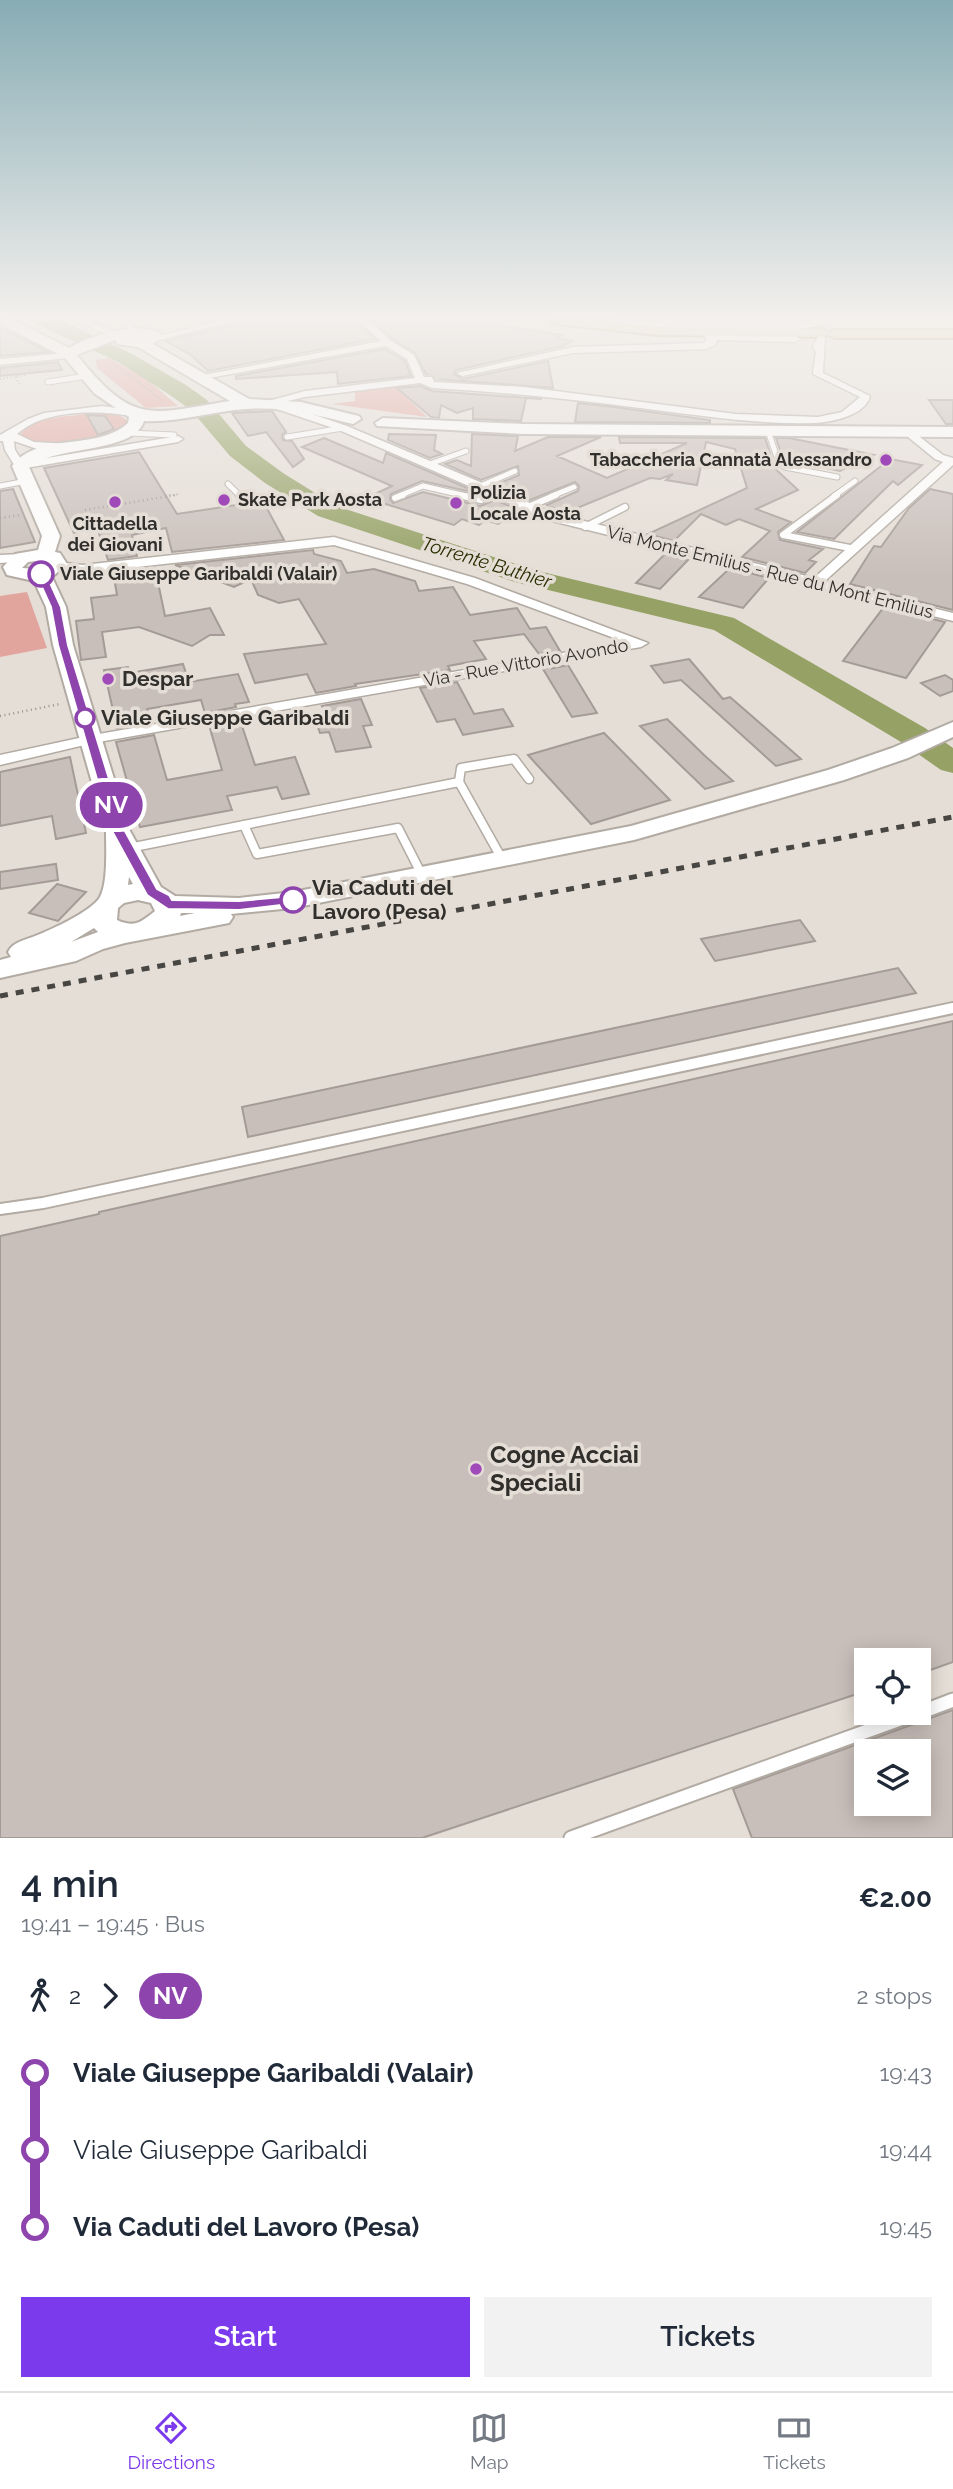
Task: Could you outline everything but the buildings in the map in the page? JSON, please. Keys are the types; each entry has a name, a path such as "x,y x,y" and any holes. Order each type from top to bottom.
{"street":[{"path":"88,410 93,406"},
{"path":"24,473 37,454 129,433 138,424 134,414 122,406"},
{"path":"4,438 30,420 88,410 161,417 203,406"},
{"path":"284,406 316,410 348,424 373,416 380,418 374,433 502,428 768,431 818,426 857,406"},
{"path":"648,406 818,426 953,432"},
{"name":"Via Monte Emilius - Rue du Mont Emilius","path":"348,424 374,433 427,465 528,507 585,527 953,617"},
{"path":"816,584 952,462 939,457 907,432"},
{"path":"4,438 15,437 23,443 39,447 74,445"},
{"path":"24,473 176,437"},
{"path":"4,438 24,473 51,536 47,565 63,645 123,840 160,898 164,920 138,931 105,925 102,916 108,904 123,840"},
{"name":"Via - Rue Vittorio Avondo","path":"47,565 83,569 334,541 471,581 641,643 93,739"},
{"path":"9,562 18,573 47,565"},
{"path":"9,956 61,936 108,904 138,891 160,898 239,906 293,900 634,833 864,765 953,729"},
{"path":"0,760 93,739"},
{"path":"0,969 66,956 94,942 138,931 269,909 293,900"}],"lane":[{"path":"161,417 176,437"},
{"path":"287,437 348,424"},
{"path":"768,431 779,463 785,467 837,477"},
{"path":"129,433 176,437"},
{"path":"427,465 466,451"},
{"path":"478,487 516,471"},
{"path":"0,486 24,473"},
{"path":"855,481 783,535 855,550"},
{"path":"228,484 242,498"},
{"path":"395,498 423,486 481,500 495,494"},
{"path":"528,507 574,487"},
{"path":"585,527 625,507"},
{"path":"502,859 458,782 461,768 514,759 528,779"},
{"path":"123,840 244,825 458,782"},
{"path":"244,825 257,854 398,828 422,875"},
{"path":"0,1209 43,1203 953,1008"},
{"path":"931,1708 953,1700"},
{"path":"571,1838 885,1725"}],"path":[{"path":"161,417 162,406"},
{"path":"85,510 180,494"},
{"path":"0,716 60,704"}],"shaded area":[{"path":"143,406 178,406 146,408"},
{"path":"345,406 415,406 427,417"},
{"path":"86,414 115,414 129,423 126,431 56,445 30,441 20,435 25,429 41,421"},
{"path":"27,592 47,648 0,657 0,596"}],"waterway":[{"name":"Torrente Buthier","path":"200,406 238,451 274,478 327,511 525,576 724,624 913,735 953,763"}],"railway":[{"path":"0,996 953,817"}],"bus line":[{"name":"NV","path":"41,574 56,607 63,645 93,739 118,831 151,892 160,895 168,904 239,906 293,900"}],"place":[{"name":"Tabaccheria Cannatà Alessandro","path":"886,460"},
{"name":"Skate Park Aosta","path":"224,500"},
{"name":"Cittadella dei Giovani","path":"115,502"},
{"name":"Polizia Locale Aosta","path":"456,503"},
{"name":"Viale Giuseppe Garibaldi (Valair)","path":"41,574"},
{"name":"Despar","path":"108,679"},
{"name":"Viale Giuseppe Garibaldi","path":"85,718"},
{"name":"Via Caduti del Lavoro (Pesa)","path":"293,900"},
{"name":"Cogne Acciai Speciali","path":"476,1469"}]}
